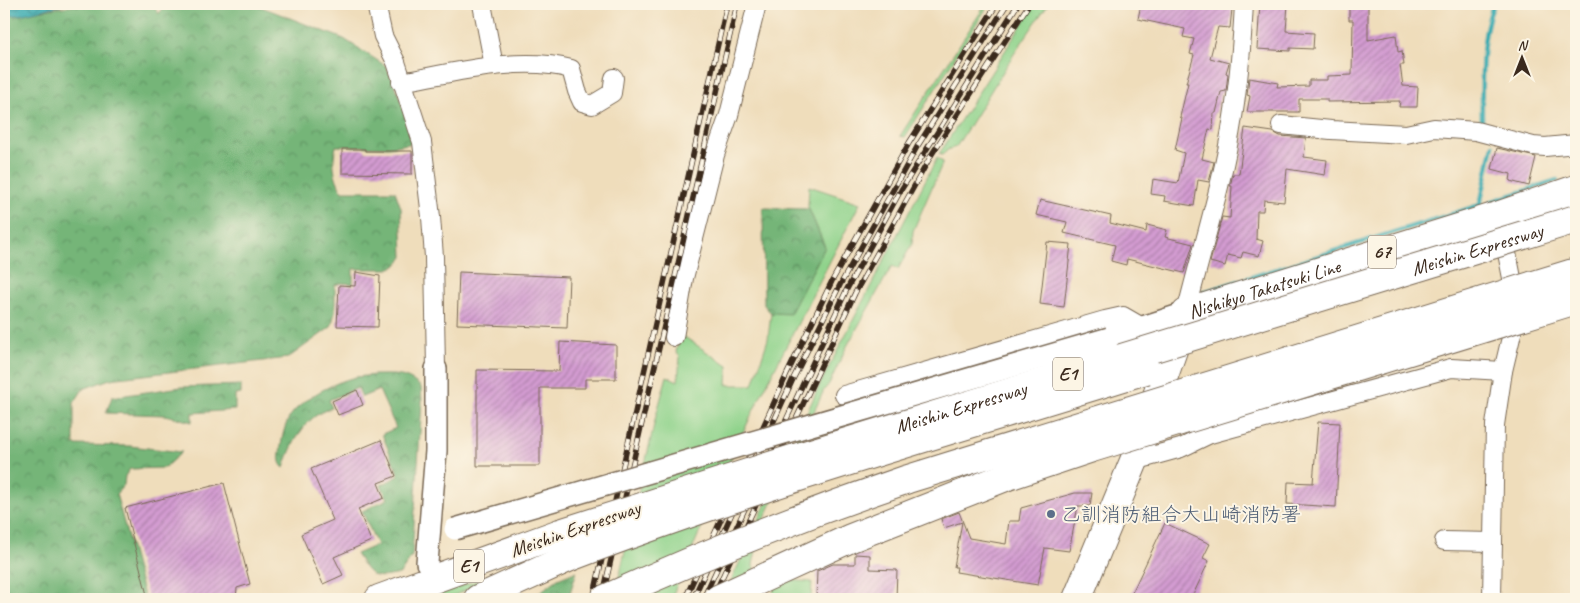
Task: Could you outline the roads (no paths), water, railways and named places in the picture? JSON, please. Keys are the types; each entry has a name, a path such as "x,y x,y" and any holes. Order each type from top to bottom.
{"main road":[{"name":"Nishikyo Takatsuki Line","path":"1077,599 1134,461 1186,313 1500,215 1576,189"},
{"path":"1520,236 1576,214"},
{"name":"Meishin Expressway","path":"379,599 565,545 802,456 1576,218"},
{"name":"Meishin Expressway","path":"478,599 565,545 642,530 812,473 1576,238"},
{"path":"605,599 750,537 830,506 900,482 1576,272"},
{"path":"718,599 851,538 1008,476 1576,300"},
{"path":"1477,330 1576,315"}],"street":[{"path":"376,4 383,36 396,62 422,142 431,217 436,310 436,451 427,563"},
{"path":"482,4 494,66"},
{"path":"674,337 684,278 758,4"},
{"path":"430,536 1109,338 1186,313 1219,188 1233,118 1241,59 1244,4"},
{"path":"401,82 494,66 536,63 556,64 571,69 582,102 592,105 612,93 614,78"},
{"path":"1281,125 1406,134 1434,128 1476,130 1533,146 1545,147 1576,144 1576,150"},
{"path":"1492,599 1495,425 1502,372 1518,308 1500,215"},
{"path":"844,395 1105,320 1123,316 1142,327"},
{"path":"1134,461 1181,448 1210,434 1451,368 1502,372"},
{"path":"1444,541 1492,542"}],"water":[{"path":"4,4 68,4 20,15 4,16"}],"waterway":[{"path":"1482,126 1484,47 1489,17 1494,4"},
{"path":"1201,293 1480,205 1493,145"},
{"path":"1490,202 1557,180"}],"railway":[{"path":"593,599 727,4"},
{"path":"602,599 737,4"},
{"path":"685,599 787,374 832,281 909,143 997,4"},
{"path":"693,599 793,379 840,285 917,147 1007,4"},
{"path":"703,599 847,289 901,190 1018,4"},
{"path":"712,599 855,293 932,154 1029,4"}],"place":[{"name":"乙訓消防組合大山崎消防署","path":"1051,514"}]}
